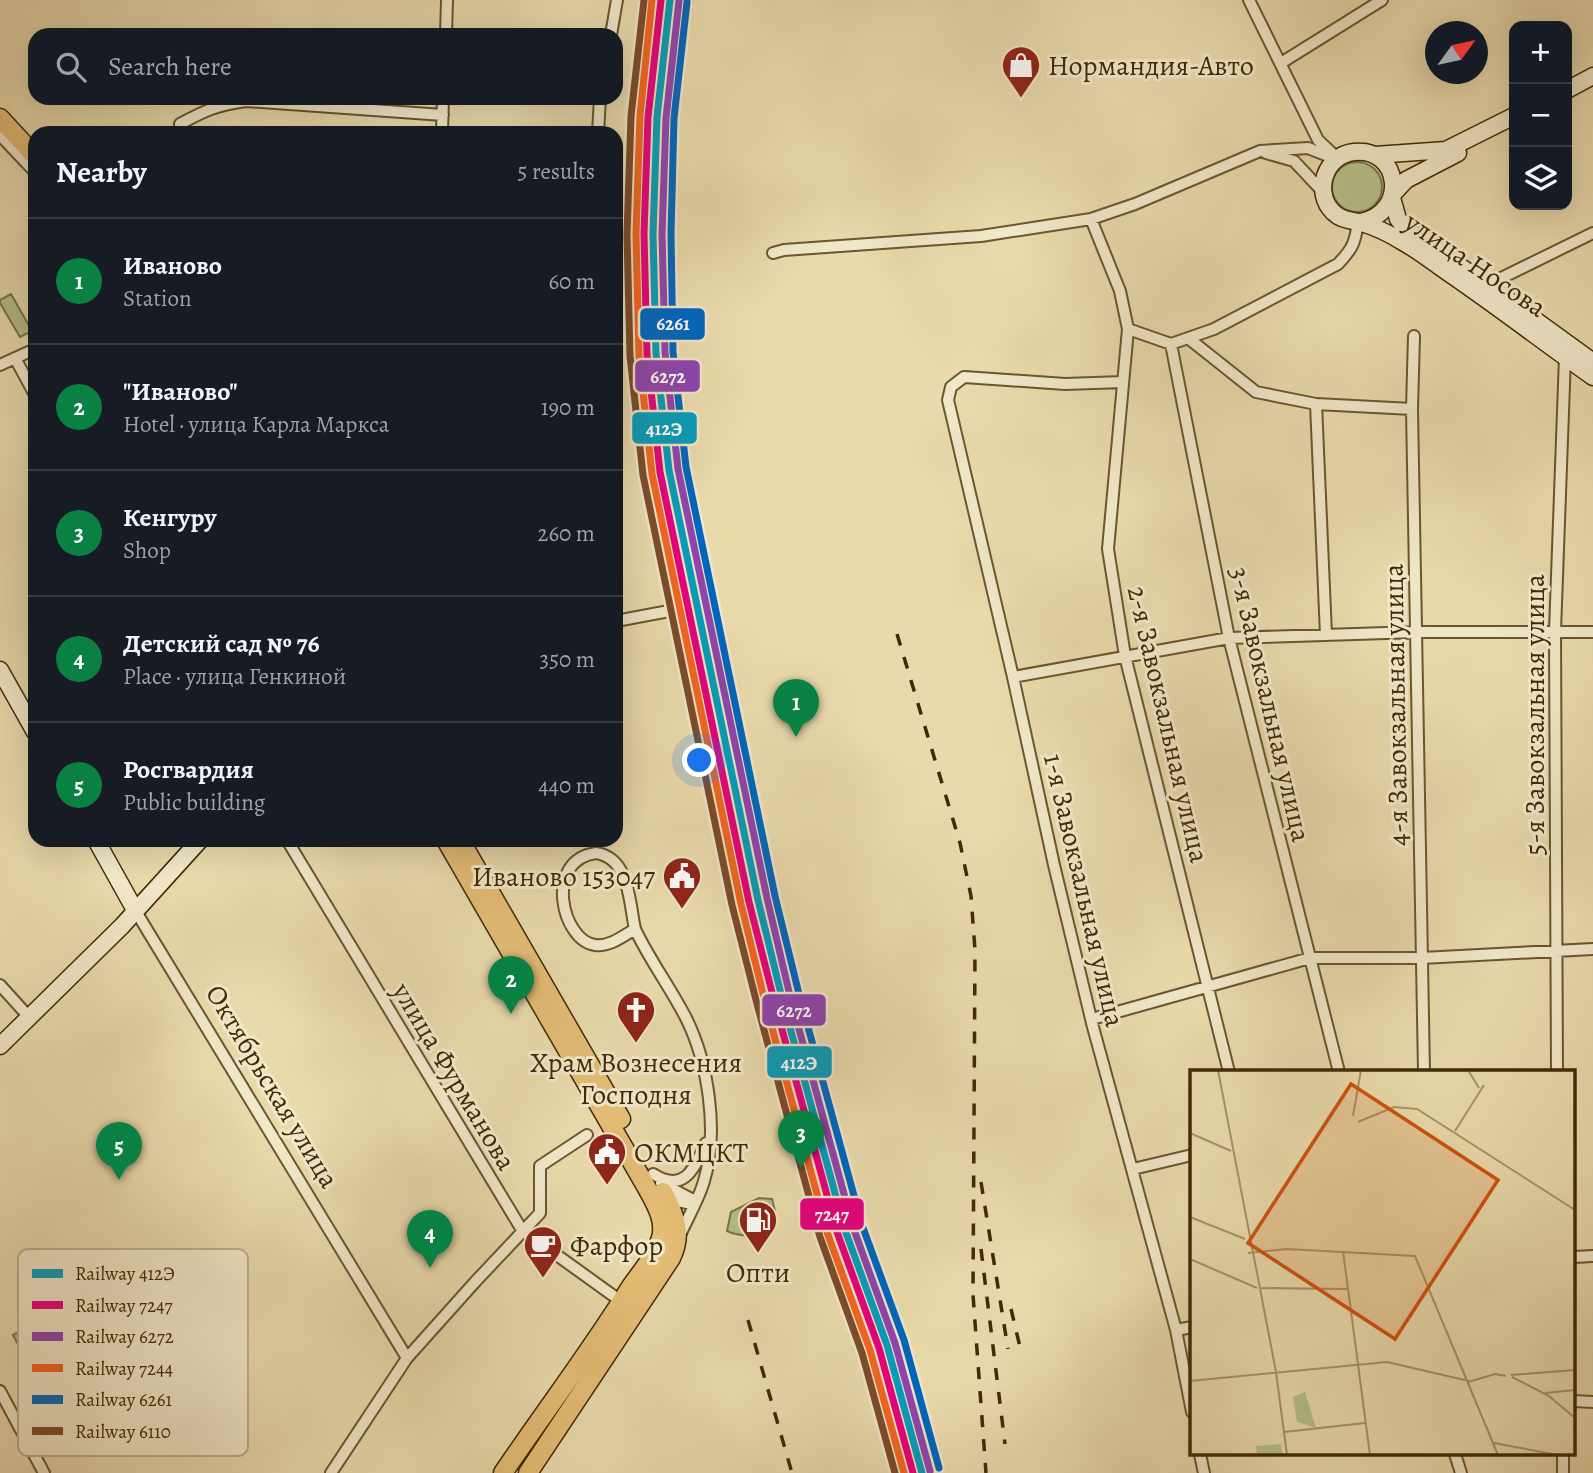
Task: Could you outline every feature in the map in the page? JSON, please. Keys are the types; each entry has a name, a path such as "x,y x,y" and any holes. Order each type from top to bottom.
{"main road":[{"path":"1572,87 1593,76"},
{"path":"1572,98 1593,87"},
{"path":"0,118 28,148"},
{"path":"1509,118 1446,150 1375,156 1356,151 1337,158 1325,174 1323,192 1332,211 1340,218 1360,222 1377,217 1384,212 1406,180 1509,128"},
{"path":"1375,156 1388,168 1394,185 1393,196"},
{"name":"улица Носова","path":"1393,196 1398,219 1406,229 1565,358 1593,377"},
{"name":"улица Носова","path":"1360,222 1402,241 1484,290 1593,362"},
{"path":"0,672 28,720"},
{"name":"Октябрьская улица","path":"100,847 135,910"},
{"path":"0,1046 194,847"},
{"path":"450,847 652,1181 666,1199 671,1233 671,1258 531,1471 515,1455"},
{"path":"464,847 652,1181 662,1223 671,1233"},
{"path":"503,1473 671,1233"}],"street":[{"path":"446,28 447,0"},
{"path":"612,28 617,0"},
{"path":"1249,0 1318,140 1337,158"},
{"path":"1281,63 1381,0"},
{"path":"187,126 216,106 222,105"},
{"path":"302,105 443,115"},
{"path":"442,126 443,105"},
{"path":"598,126 600,105"},
{"path":"0,135 28,165"},
{"path":"773,253 981,236 1091,219 1135,204 1260,151 1308,148 1337,158"},
{"path":"1260,151 1294,161 1323,192"},
{"name":"2-я Завокзальная улица","path":"1091,219 1120,291 1128,330 1108,549 1125,656 1229,1070"},
{"path":"1128,330 1171,344 1214,329 1338,264 1356,240 1360,222"},
{"path":"1484,290 1593,233"},
{"path":"623,620 685,608 657,444 647,328"},
{"name":"4-я Завокзальная улица","path":"1414,336 1412,409 1424,1070"},
{"path":"1188,338 1256,392 1316,404 1412,409"},
{"name":"3-я Завокзальная улица","path":"1171,344 1228,638 1338,1070"},
{"path":"0,365 28,352"},
{"path":"15,358 28,381"},
{"name":"5-я Завокзальная улица","path":"1558,1070 1555,950 1555,631 1565,358"},
{"name":"1-я Завокзальная улица","path":"1123,382 1065,384 964,377 951,387 948,400 1091,1019 1176,1330 1190,1402"},
{"path":"1316,404 1326,635"},
{"path":"1013,677 1228,638 1417,632 1593,632"},
{"name":"улица Фурманова","path":"291,847 522,1230 622,1302"},
{"path":"635,929 610,943 595,945 581,940 572,928 567,914 562,882 566,871 575,861 586,854 605,854 614,860 624,874 635,929 684,1015 703,1059 710,1098 710,1134 704,1181 695,1200 671,1233"},
{"name":"Октябрьская улица","path":"135,910 407,1358"},
{"path":"1091,1019 1310,958 1422,958 1593,949"},
{"path":"0,985 29,1017"},
{"path":"652,1181 677,1180 687,1176 695,1168 710,1134"},
{"path":"331,1473 407,1358 540,1213 540,1166 587,1135"},
{"path":"1133,1170 1190,1156"},
{"path":"652,1181 695,1200"},
{"path":"666,1199 687,1203 695,1200"},
{"path":"671,1233 695,1200"},
{"path":"1176,1330 1190,1327"},
{"path":"0,1391 18,1425"},
{"path":"35,1456 44,1473"},
{"path":"1456,1456 1461,1473"}],"green space":[{"path":"1347,163 1367,163 1381,177 1381,197 1367,211 1347,211 1333,197 1333,177"},
{"path":"11,294 28,324 28,333 20,337 0,300"},
{"path":"759,1198 772,1199 775,1225 752,1235 727,1231 731,1212"}],"railway":[{"path":"897,634 960,843 971,896 975,950 973,1295 986,1473"},
{"path":"981,1182 1008,1349"},
{"path":"981,1249 1005,1444"},
{"path":"1011,1309 1020,1347"},
{"path":"868,1315 914,1473"},
{"path":"748,1320 792,1473"}],"rail line":[{"name":"6110","path":"644,0 631,116 627,235 630,356 643,475 732,905 820,1237 862,1353 895,1473"},
{"name":"7244","path":"652,0 640,116 636,234 639,355 652,474 741,904 765,1002 828,1235 870,1350 904,1473"},
{"name":"7247","path":"661,0 648,117 644,234 647,354 660,472 749,902 837,1232 879,1348 913,1473"},
{"name":"412Э","path":"670,0 657,117 653,234 656,353 669,470 758,900 782,998 845,1230 887,1345 922,1473"},
{"name":"6272","path":"679,1 666,118 662,234 665,352 678,469 767,898 790,996 853,1227 895,1343 930,1471"},
{"name":"6261","path":"687,2 674,118 671,234 673,352 686,467 775,896 799,994 862,1225 904,1340 939,1468"}],"place":[{"name":"Нормандия-Авто","path":"1021,99"},
{"name":"Иваново","path":"796,737"},
{"name":"Иваново 153047","path":"682,910"},
{"name":"\"Иваново\"","path":"511,1014"},
{"name":"Храм Вознесения Господня","path":"636,1044"},
{"name":"Кенгуру","path":"801,1168"},
{"name":"Росгвардия","path":"119,1180"},
{"name":"ОКМЦКТ","path":"607,1186"},
{"name":"Опти","path":"758,1254"},
{"name":"Детский сад № 76","path":"430,1268"},
{"name":"Фарфор","path":"543,1279"}]}
